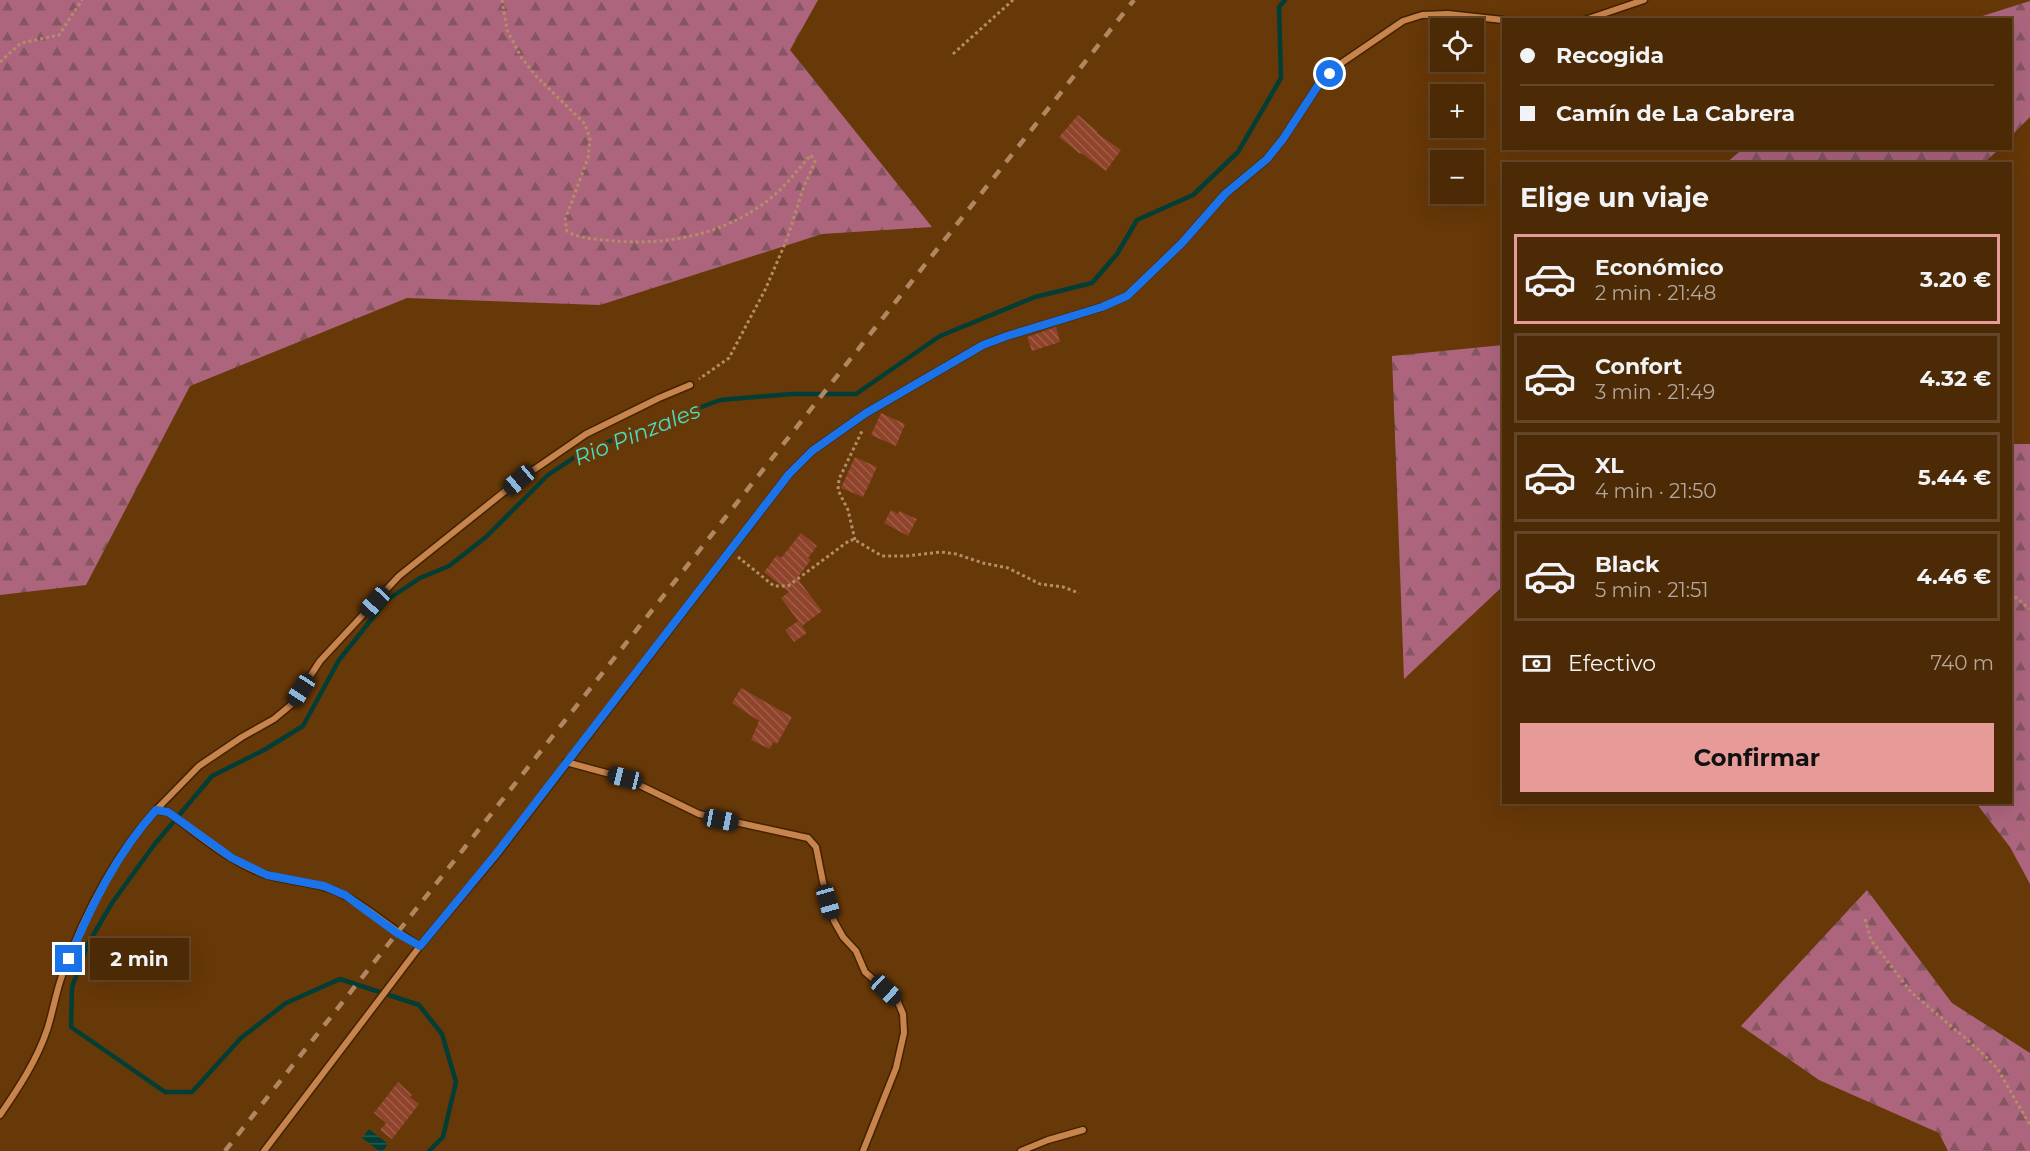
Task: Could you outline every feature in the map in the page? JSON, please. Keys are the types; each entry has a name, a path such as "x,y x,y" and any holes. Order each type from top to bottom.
{"street":[{"path":"1590,18 1644,0"},
{"path":"264,1151 420,946 496,854 789,474 812,451 866,413 983,345 1102,307 1127,296 1182,243 1225,194 1267,159 1319,84 1333,70 1403,21 1422,15 1448,14 1502,20"},
{"path":"0,1115 29,1070 46,1032 62,974 102,887 142,825 156,810 199,766 274,719 292,704 320,661 399,576 519,480 586,434 690,385"},
{"path":"566,762 625,778 699,814 808,838 816,847 822,882 834,921 843,938 856,951 865,972 897,1000 903,1014 904,1033 896,1068 864,1151"},
{"path":"156,810 168,812 232,858 267,875 324,886 345,895 397,933 420,946"},
{"path":"1021,1151 1083,1130"}],"path":[{"path":"0,62 21,43 59,35 82,0"},
{"path":"502,0 507,30 521,57 535,75 585,124 590,139 588,158 565,220 567,231 576,237 622,241 658,240 686,238 721,228 749,213 780,189 811,154 815,162 804,186 787,239 765,290 729,358 690,385"},
{"path":"953,54 1013,0"},
{"path":"855,540 848,510 838,490 839,479 864,429 866,413"},
{"path":"730,550 774,586 788,586 850,540 855,540 882,555 906,556 941,552 957,554 1008,568 1040,584 1063,587 1079,593"},
{"path":"2012,595 2030,609"},
{"path":"1864,919 1871,940 1911,992 1997,1068 2030,1125"}],"green space":[{"path":"0,0 818,0 790,50 932,227 822,234 600,305 407,298 190,386 86,585 0,595"},
{"path":"2030,1 2030,117 2012,135 2012,18 1976,18"},
{"path":"1742,150 1998,150 1985,162 1727,162"},
{"path":"1502,345 1502,587 1404,679 1392,356"},
{"path":"2012,444 2030,444 2030,884 2010,847 1977,804 2012,804"},
{"path":"1867,890 1952,1003 2030,1053 2030,1151 1948,1151 1939,1133 1819,1080 1741,1026"}],"water":[{"path":"369,1129 388,1144 383,1151 379,1151 362,1138"}],"building":[{"path":"1078,115 1097,133 1121,150 1106,171 1059,137"},
{"path":"1056,327 1060,342 1032,351 1027,337"},
{"path":"881,413 905,424 896,446 871,435"},
{"path":"855,457 877,467 863,497 841,488"},
{"path":"891,510 917,519 908,536 884,523"},
{"path":"801,533 817,546 808,558 811,560 797,578 822,611 802,626 781,598 789,592 764,572 777,555 781,558"},
{"path":"798,621 807,633 794,642 785,630"},
{"path":"741,688 792,717 777,744 773,742 770,749 751,740 759,721 732,703"},
{"path":"398,1082 419,1104 392,1139 380,1130 386,1123 374,1113"}],"waterway":[{"name":"Rio Pinzales","path":"429,1151 443,1137 456,1082 442,1034 419,1005 340,979 286,1003 241,1038 192,1092 165,1092 71,1027 72,987 88,944 112,903 154,845 212,776 264,750 303,726 339,660 387,600 420,578 449,566 486,537 548,475 584,451 720,400 792,394 856,394 940,336 1035,297 1092,283 1117,254 1137,220 1193,195 1238,152 1281,78 1279,7 1285,0"}],"railway":[{"path":"225,1151 1134,0"}],"route":[{"path":"69,959 102,887 142,825 156,810 168,812 232,858 251,868 267,875 324,886 345,895 397,933 420,946 496,854 789,474 812,451 866,413 983,345 1102,307 1127,296 1182,243 1225,194 1267,159 1319,84 1330,74"}]}
